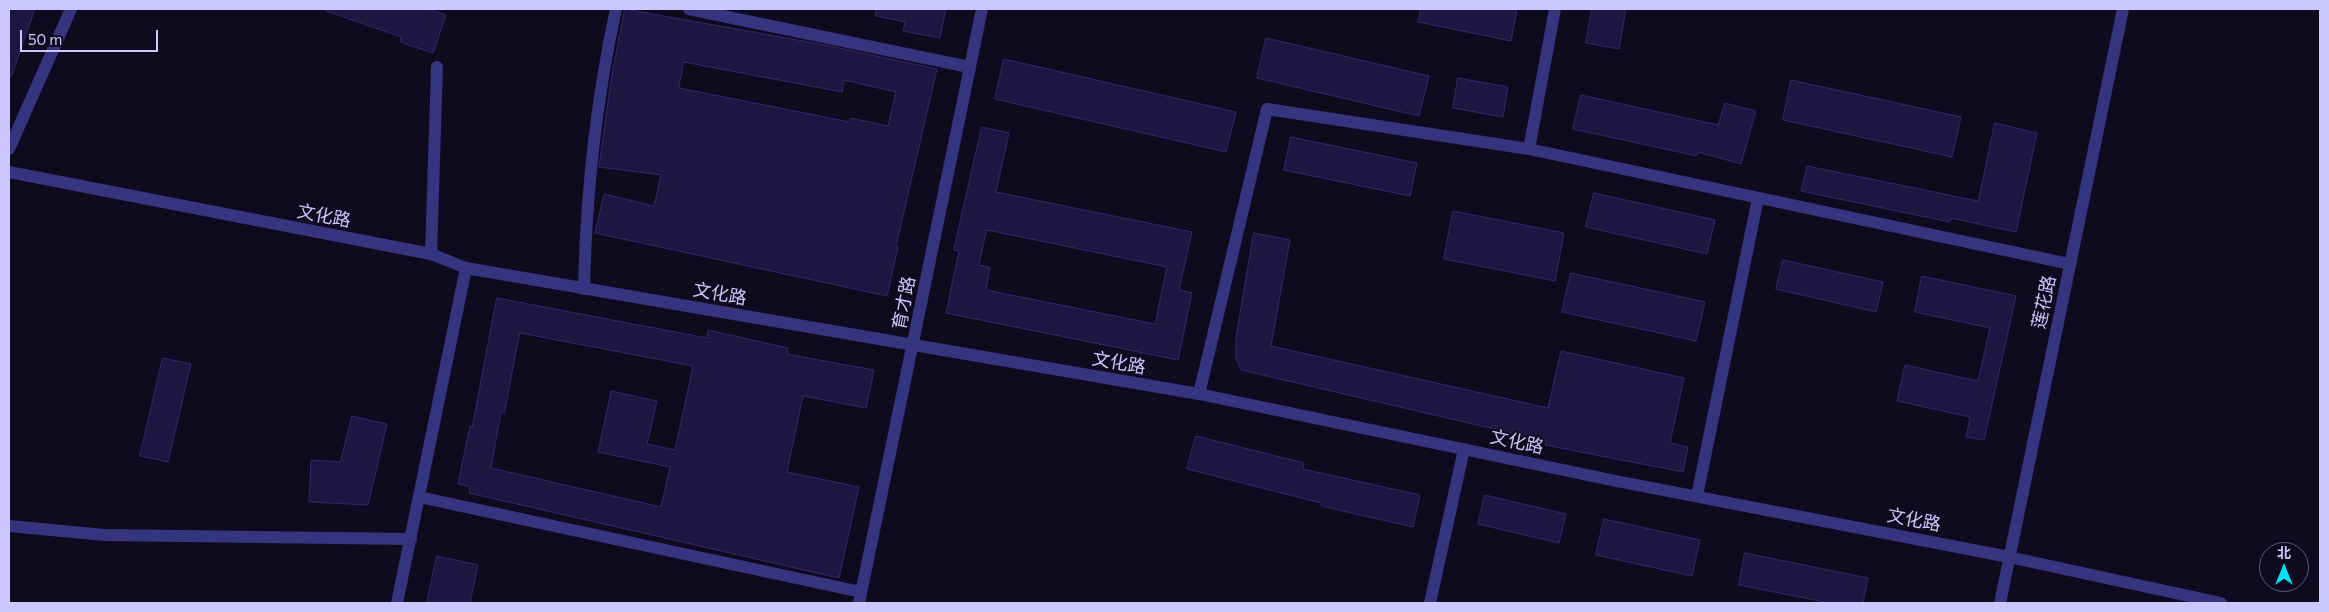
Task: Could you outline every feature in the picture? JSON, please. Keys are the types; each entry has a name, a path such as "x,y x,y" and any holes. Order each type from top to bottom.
{"street":[{"path":"9,149 71,9"},
{"path":"584,288 590,166 598,105 616,9"},
{"path":"689,9 969,67"},
{"name":"育才路","path":"860,598 982,9"},
{"path":"1529,149 1555,9"},
{"name":"莲花路","path":"2000,603 2123,9"},
{"path":"431,254 437,67"},
{"path":"1199,394 1267,109 1529,149 2070,264"},
{"name":"文化路","path":"9,172 431,254 466,268 1199,394 1697,496 2009,557 2221,603"},
{"path":"1697,496 1758,198"},
{"path":"397,603 466,268"},
{"path":"1430,603 1464,449"},
{"path":"420,497 860,598"},
{"path":"9,526 105,535 411,539"}],"building":[{"path":"9,9 35,9 11,77 9,77"},
{"path":"326,9 428,9 446,15 433,53 400,42 401,37 326,11"},
{"path":"625,9 820,44 937,69 896,246 898,247 887,296 595,233 604,194 654,206 661,175 599,167 611,80","holes":["684,62 842,92 844,80 896,92 888,126 851,118 850,122 679,88"]},
{"path":"876,9 946,9 940,38 903,31 905,22 876,16"},
{"path":"1421,9 1517,9 1511,41 1418,22"},
{"path":"1592,9 1626,9 1619,49 1586,43"},
{"path":"1266,38 1429,76 1419,116 1257,78"},
{"path":"1004,59 1236,112 1226,152 995,99"},
{"path":"1458,78 1508,87 1503,117 1453,108"},
{"path":"1791,80 1961,117 1952,157 1783,120"},
{"path":"1581,95 1718,125 1725,103 1756,111 1741,164 1698,152 1697,156 1573,129"},
{"path":"1995,123 2037,133 2016,232 1951,218 1950,222 1801,191 1807,166 1978,201"},
{"path":"982,127 1009,133 996,192 1192,232 1179,290 1192,293 1178,360 946,313 959,251 954,250","holes":["987,230 1167,267 1155,324 986,290 990,267 979,265"]},
{"path":"1291,137 1417,163 1410,196 1284,170"},
{"path":"1594,193 1715,220 1707,254 1586,227"},
{"path":"1453,211 1564,233 1555,281 1444,259"},
{"path":"1254,233 1290,240 1271,346 1548,408 1561,351 1684,378 1670,443 1688,447 1683,472 1545,445 1546,441 1241,370 1236,359 1236,338"},
{"path":"1783,260 1883,282 1876,312 1776,289"},
{"path":"1571,273 1705,302 1696,341 1562,312"},
{"path":"1922,276 2016,296 1984,440 1966,437 1970,417 1897,401 1905,365 1978,381 1990,328 1915,312"},
{"path":"497,298 707,338 708,330 788,348 787,354 874,370 866,408 803,396 787,472 859,487 839,578 469,493 470,487 458,484 470,426 472,427","holes":["520,333 693,366 675,450 647,444 657,401 611,391 598,452 670,467 661,507 491,468 501,412 504,413"]},
{"path":"163,358 191,364 168,462 140,456"},
{"path":"352,416 387,424 368,505 309,502 311,460 340,462"},
{"path":"1196,436 1304,463 1303,469 1420,495 1413,527 1321,506 1321,503 1187,469"},
{"path":"1485,495 1566,514 1559,543 1478,524"},
{"path":"1604,519 1700,540 1692,576 1596,555"},
{"path":"1745,553 1868,578 1863,603 1830,603 1739,585"},
{"path":"437,556 478,565 470,603 427,603"}]}
